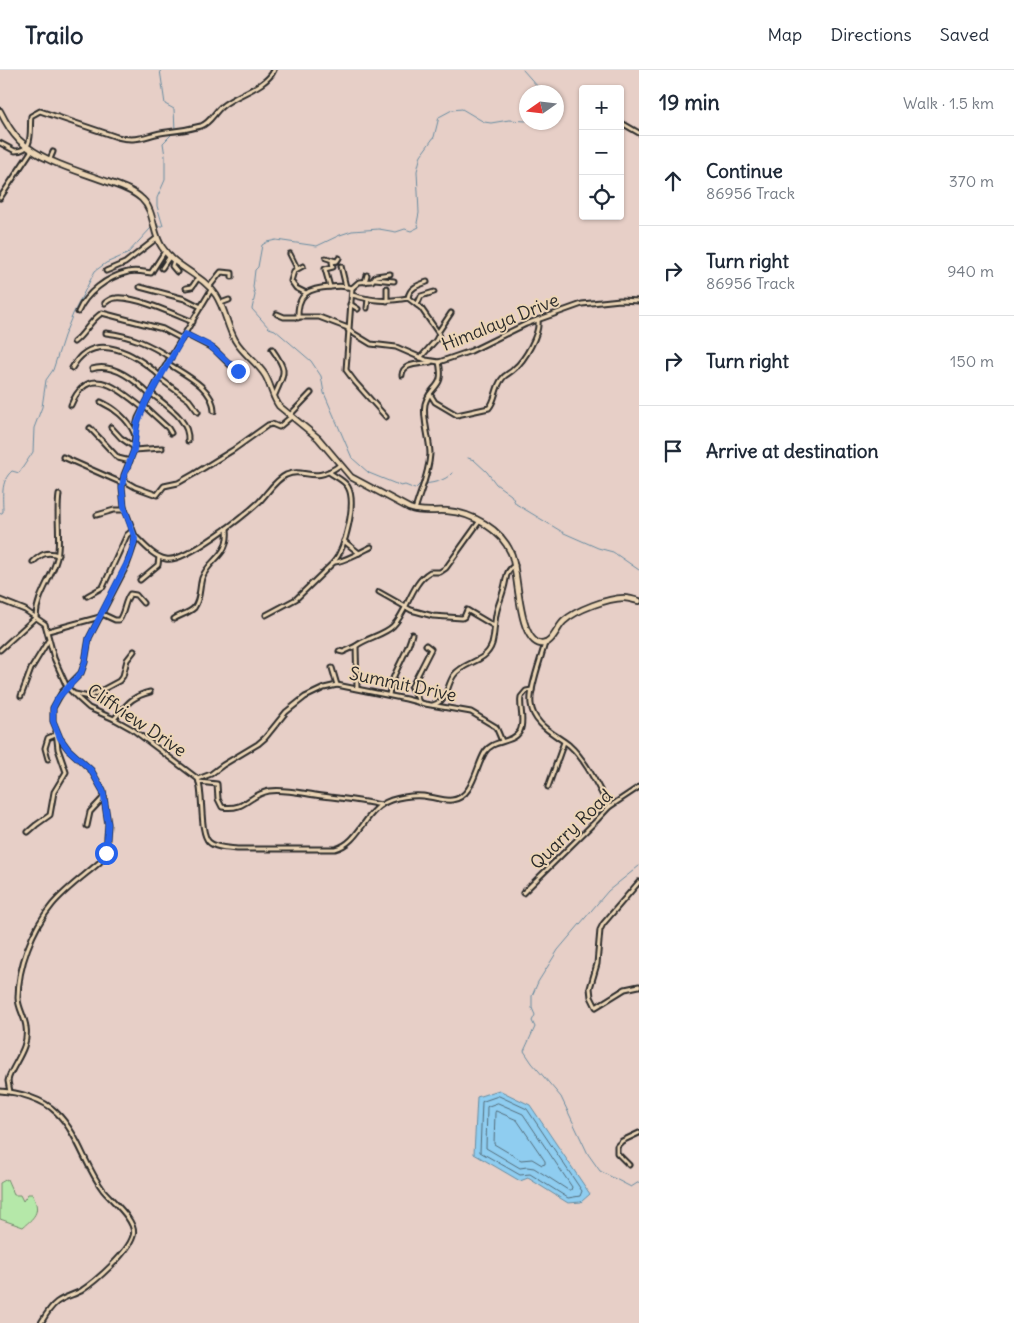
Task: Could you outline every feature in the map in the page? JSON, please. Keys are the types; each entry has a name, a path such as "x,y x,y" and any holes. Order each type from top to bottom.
{"street":[{"path":"0,143 17,152 27,146 31,138 31,116 40,111 126,139 147,138 162,133 201,126 208,122 223,106 269,79 274,70"},
{"path":"0,111 12,132 32,150 136,194 148,208 157,238 165,251 210,288 221,303 236,342 264,374 279,406 318,438 351,477 415,510 450,512 479,522 498,534 511,553 515,565 520,609 526,628 533,640 541,644 545,643"},
{"path":"624,124 639,132"},
{"path":"0,198 32,150"},
{"path":"50,159 53,152"},
{"path":"106,271 125,263 157,238"},
{"path":"145,254 146,246"},
{"path":"78,312 82,303 92,291 114,277 129,271 151,273 165,251"},
{"path":"290,254 297,268"},
{"path":"162,268 172,258"},
{"path":"172,258 172,266 177,272"},
{"path":"326,258 338,260 332,262 332,267 325,269 330,287"},
{"path":"303,266 297,268 292,275 292,283 296,288 306,293"},
{"path":"341,266 346,286"},
{"path":"232,277 232,273 221,272 210,288 193,322 143,407 137,424 134,449 123,481 122,492 125,510 135,536 160,557 171,560 182,556 227,528 261,500 284,476 291,474 317,476 330,472 340,465"},
{"path":"375,281 375,277 388,274"},
{"path":"365,282 368,275"},
{"path":"186,288 192,287 199,278"},
{"path":"386,417 346,370 348,329 352,288 359,282 394,281"},
{"path":"408,298 413,288 427,282"},
{"path":"298,318 300,302 306,293 315,288 346,286 352,288"},
{"path":"140,287 185,298 201,307"},
{"path":"387,288 387,301"},
{"path":"417,305 422,296 434,292"},
{"path":"352,295 387,301 408,298 417,305 438,332"},
{"path":"105,303 113,298 125,298 158,308 193,322"},
{"path":"366,308 368,299"},
{"path":"221,303 229,300"},
{"name":"Himalaya Drive","path":"278,314 284,317 298,318 322,317 348,329 371,344 396,346 420,358 439,362 471,351 538,320 589,303 620,300 639,301"},
{"path":"350,304 358,308"},
{"path":"74,342 84,333 96,317 102,313 163,329 182,339"},
{"path":"420,358 438,338 438,332 451,313"},
{"path":"430,394 435,402 457,415 470,414 489,408 493,403 502,378 518,366 529,349 539,330 538,320"},
{"path":"106,333 135,338 171,358"},
{"path":"185,334 210,346 245,376"},
{"path":"72,368 78,360 90,351 104,347 131,354 147,364 189,400 198,412"},
{"path":"272,349 284,371 274,398"},
{"path":"402,375 402,370 406,366 432,361"},
{"path":"415,510 424,484 430,456 425,406 430,394 440,380 439,362"},
{"path":"168,363 190,376 202,387 214,404 214,411"},
{"path":"92,370 101,367 116,371 138,384 185,424 188,431 188,441"},
{"path":"71,405 78,391 87,383 94,382 112,387 143,407 168,428 171,433"},
{"path":"63,457 157,495 164,486 176,484 194,474 233,450 268,425 272,424 279,427 311,393"},
{"path":"101,402 117,412 131,427 135,436"},
{"path":"111,426 134,449 162,448"},
{"path":"90,428 118,458 130,461"},
{"path":"266,615 296,599 339,555 351,508 350,496 347,485 330,472"},
{"path":"0,650 36,617 37,604 50,579 58,555 57,516 59,495"},
{"path":"97,515 114,510 125,510"},
{"path":"339,651 343,652 390,628 406,607 420,581 430,572 440,572 446,568 479,522"},
{"path":"174,619 191,610 196,605 204,573 221,555 225,546 227,528"},
{"path":"87,596 103,587 127,535 132,530"},
{"path":"28,832 50,815 54,792 65,774 66,769 58,749 53,721 53,708 58,698 78,677 84,667 88,643 127,565 135,536"},
{"path":"344,541 359,553"},
{"path":"334,562 341,562 370,547"},
{"path":"33,562 45,553 58,555"},
{"path":"140,580 158,565 160,557"},
{"path":"433,705 444,699 452,677 457,671 479,660 486,654 491,645 497,609 505,587 508,571 515,565"},
{"path":"379,592 406,607 440,616 463,617 467,610 494,626"},
{"path":"0,600 36,617 45,624 48,631 102,616 119,620 125,601 130,594 136,595 143,603"},
{"path":"610,807 578,755 564,742 551,734 536,717 531,704 532,690 545,643 563,622 581,610 616,599 624,598 639,601"},
{"name":"Cliffview Drive","path":"48,631 48,640 52,653 67,687 89,708 132,729 198,780 218,784 219,802 222,807 240,806 250,798 271,791 364,801 382,805"},
{"path":"389,695 391,682 400,666 412,634"},
{"path":"21,696 31,669 48,640"},
{"path":"419,702 411,688 431,648 426,645"},
{"path":"356,646 357,688"},
{"path":"74,694 89,697 119,681 124,676 127,660 134,651"},
{"path":"332,668 337,685"},
{"name":"Summit Drive","path":"198,780 211,774 258,744 286,712 314,691 337,685 474,714 496,728 502,741"},
{"path":"198,780 202,792 202,817 208,840 213,845 237,849 340,848 351,840 382,805 414,796 445,800 457,799 463,795 469,787 486,750 515,736 521,729 520,697 526,691 532,690"},
{"path":"114,719 131,700 138,695 150,692"},
{"path":"48,759 45,748 48,738 55,735 56,731"},
{"path":"10,1092 9,1077 24,1050 27,1036 18,1000 19,983 26,949 52,904 104,858 107,847 108,824 104,797 95,774 68,749 56,731"},
{"path":"548,787 564,742"},
{"name":"Quarry Road","path":"523,893 610,807 639,787"},
{"path":"87,826 90,812 104,797"},
{"path":"639,882 600,930 597,964 590,988 594,1004 597,1007 625,989 639,986"},
{"path":"0,1091 10,1092 43,1103 56,1111 68,1128 97,1181 134,1229 133,1238 130,1243 112,1265 82,1290 56,1302 41,1323"},
{"path":"629,1165 617,1153 617,1146 622,1141 639,1133"}],"green space":[{"path":"7,1179 14,1195 20,1195 23,1201 28,1194 32,1194 35,1200 36,1213 23,1227 0,1219 0,1183"}],"water":[{"path":"499,1090 530,1105 590,1194 581,1202 568,1203 528,1178 520,1181 474,1154 477,1097"}],"waterway":[{"path":"160,70 165,104 174,109 175,130"},
{"path":"523,70 536,85"},
{"path":"452,473 442,480 420,484 415,489 405,485 401,486 369,473 352,458 324,393 321,376 311,361 275,330 269,328 252,309 255,295 253,287 255,270 258,267 262,245 267,242 276,240 317,246 352,231 379,229 396,232 405,229 411,231 419,227 417,223 419,213 417,171 421,155 434,137 439,117 452,110 462,109 484,122 519,121"},
{"path":"158,226 163,226 157,206 157,198 165,180 163,143 171,135"},
{"path":"0,514 3,512 3,490 8,475 12,471 19,473 33,452 34,428 42,407 46,380 53,370 73,314 95,271 106,263 127,254 151,228"},
{"path":"468,458 474,460 487,472 496,484 511,495 516,504 564,533 598,548 613,552 639,570"},
{"path":"639,866 608,891 558,950 538,982 532,996 532,1008 535,1015 532,1021 535,1027 524,1051 561,1097 588,1154 600,1171 631,1187 639,1182"}],"route":[{"path":"106,853 108,824 103,791 91,770 68,749 56,731 52,713 54,703 81,673 84,667 89,638 127,565 135,542 135,536 124,507 122,487 134,450 138,418 163,370 185,334 210,346 238,371"}]}
